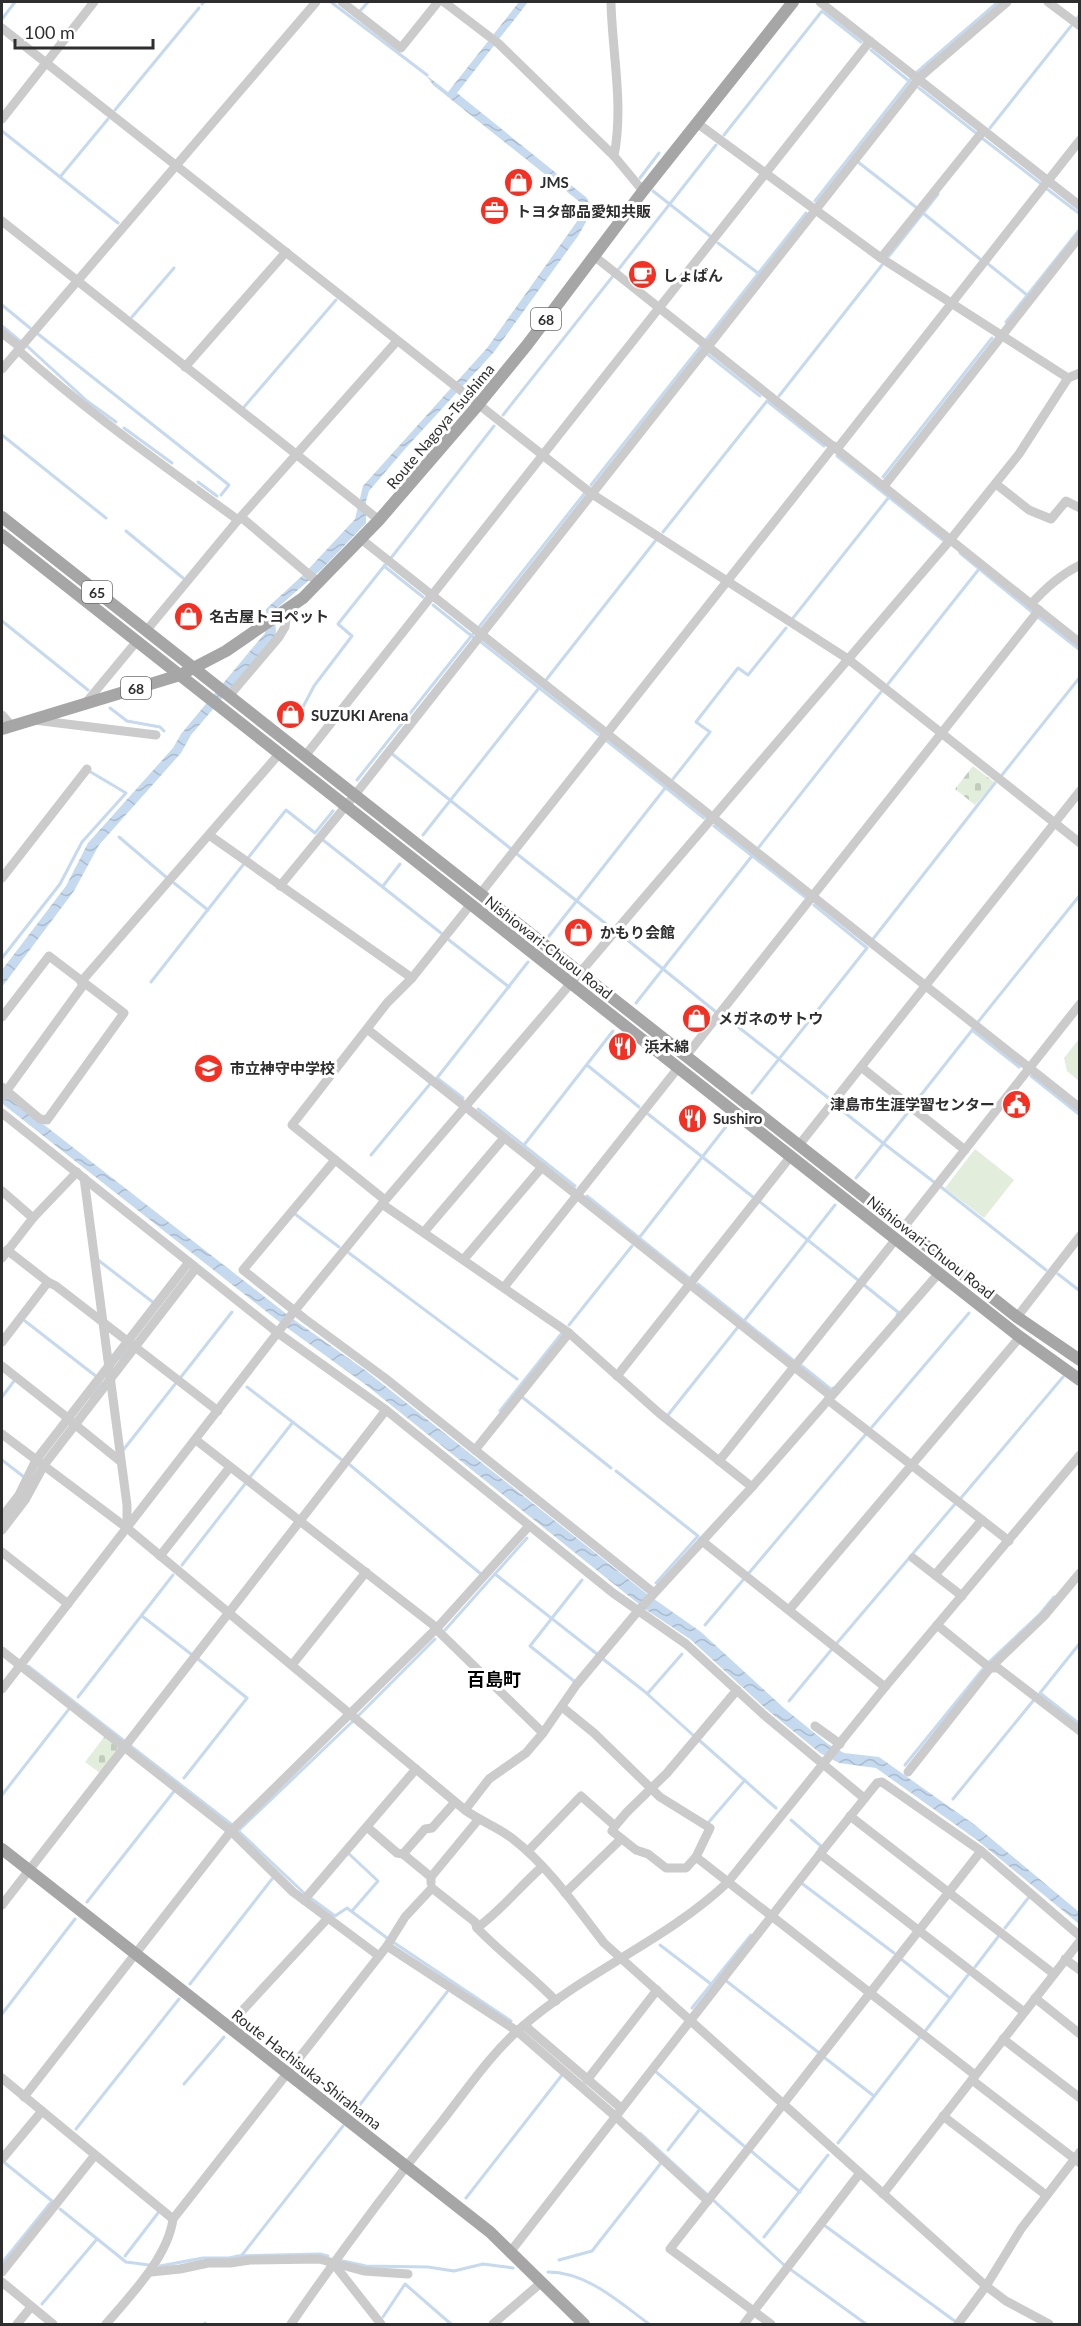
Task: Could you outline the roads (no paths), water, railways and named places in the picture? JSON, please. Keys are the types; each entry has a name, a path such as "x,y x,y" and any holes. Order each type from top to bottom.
{"main road":[{"name":"Route Nagoya-Tsushima","path":"7,728 180,675 282,614 379,520 478,405 793,2"},
{"name":"Nishiowari-Chuou Road","path":"2,517 1017,1317 1080,1360"},
{"name":"Nishiowari-Chuou Road","path":"2,535 1020,1337 1080,1380"},
{"name":"Route Hachisuka-Shirahama","path":"2,1849 407,2165 511,2251 584,2325"}],"street":[{"path":"2,119 94,2"},
{"path":"2,369 5,357 19,348 316,2"},
{"path":"342,2 401,48 438,2"},
{"path":"444,2 498,43 614,156 643,191"},
{"path":"611,2 617,100 617,141 614,156"},
{"path":"820,2 1080,206"},
{"path":"280,886 354,796 919,80 1007,2"},
{"path":"1048,2 1080,26"},
{"path":"2,28 592,494 848,659 1080,843"},
{"path":"305,756 870,41"},
{"path":"697,123 881,258 1068,378"},
{"path":"881,258 983,130"},
{"path":"480,894 1080,140"},
{"path":"2,221 379,520"},
{"path":"884,486 1080,236"},
{"path":"185,367 286,252"},
{"path":"594,256 1080,643"},
{"path":"2,333 83,406 160,465 239,519 316,581"},
{"path":"146,631 239,519 397,340"},
{"path":"2,1689 280,1330 383,1202 951,539 1019,454 1068,378 1080,373"},
{"path":"996,483 1029,510 1051,519 1066,501 1080,508"},
{"path":"361,539 1080,1108"},
{"path":"686,1056 942,733 1054,580 1080,565"},
{"path":"225,693 279,638 285,627 282,614"},
{"path":"84,705 137,641"},
{"path":"2,715 7,728"},
{"path":"34,720 156,735"},
{"path":"2,1017 49,956 82,983 124,1013 47,1120 40,1119 4,1092 82,983 279,754"},
{"path":"2,878 5,867 87,769"},
{"path":"799,1145 1080,791"},
{"path":"209,835 412,978"},
{"path":"471,904 412,978 387,1003 292,1125 383,1202 569,1333 617,1376 752,1487"},
{"path":"904,1227 1080,1004"},
{"path":"367,1029 794,1366 912,1465 1009,1541"},
{"path":"861,1067 965,1150"},
{"path":"505,1286 678,1068"},
{"path":"2,1113 192,1265 386,1410 529,1526 686,1644 737,1690 826,1761 864,1798"},
{"path":"424,1232 504,1138"},
{"path":"617,1376 791,1156"},
{"path":"335,1160 243,1270 294,1313 385,1378 653,1594"},
{"path":"464,1259 542,1167"},
{"path":"81,1175 33,1218 3,1255 56,1286 218,1411"},
{"path":"81,1175 127,1505 127,1528"},
{"path":"2,1191 33,1218"},
{"path":"1017,1317 1080,1236"},
{"path":"719,1461 896,1239"},
{"path":"71,1422 110,1378 132,1344 192,1265"},
{"path":"465,1810 489,1779 526,1753 577,1684 640,1609 752,1487 939,1273"},
{"path":"2,1342 48,1282"},
{"path":"475,1450 569,1333"},
{"path":"789,1610 1020,1337"},
{"path":"2,1517 108,1367 132,1344"},
{"path":"2,1366 120,1461"},
{"path":"2,1905 386,1410"},
{"path":"2,1434 127,1528 465,1810 478,1820 497,1828 528,1851 566,1893 604,1943 986,2286 1006,2301 1049,2325"},
{"path":"196,1440 437,1628 543,1733"},
{"path":"291,2325 333,2263 490,2060 520,2028 556,2001 683,1920 728,1882 885,1687 1080,1455"},
{"path":"2,1530 25,1500 40,1463"},
{"path":"160,1556 230,1467"},
{"path":"935,1575 982,1520"},
{"path":"24,2097 234,1828 437,1628 529,1526"},
{"path":"702,1541 885,1687"},
{"path":"2,1552 68,1604"},
{"path":"913,1558 962,1596"},
{"path":"292,1665 366,1572"},
{"path":"908,1772 990,1668 1044,1616 1080,1573"},
{"path":"937,1625 990,1668 998,1668 1079,1730"},
{"path":"2,1651 127,1744 234,1828 304,1900 379,1956"},
{"path":"562,1707 594,1733 651,1789 671,1806 710,1828 696,1857 686,1868 670,1869 612,1831 651,1789 737,1690"},
{"path":"815,1726 840,1744"},
{"path":"304,1900 416,1769"},
{"path":"511,2251 864,1798 877,1783 882,1782 981,1851 1080,1938 883,2194"},
{"path":"528,1851 581,1796 615,1826"},
{"path":"403,1854 425,1829 432,1828 455,1802"},
{"path":"850,1816 1054,1974"},
{"path":"430,1877 478,1820"},
{"path":"367,1827 430,1877 432,1888 475,1922 477,1928 500,1952 533,1977 556,2001"},
{"path":"566,1893 621,1839"},
{"path":"771,2325 670,2250 981,1851"},
{"path":"820,1854 1024,2012"},
{"path":"696,1857 1078,2158 1021,2229 986,2286 958,2325"},
{"path":"477,1928 500,1911 520,1886 542,1867"},
{"path":"106,2325 150,2272 172,2227 173,2219 379,1956 405,1917 432,1888"},
{"path":"228,2026 328,1918"},
{"path":"389,1942 520,2028 587,2080 618,2112"},
{"path":"1065,1959 1080,1970"},
{"path":"587,2080 657,1990"},
{"path":"1035,1998 1080,2034"},
{"path":"520,2028 618,2112 710,2198"},
{"path":"1003,2039 1080,2098"},
{"path":"2,2078 173,2219"},
{"path":"2,2159 42,2111"},
{"path":"944,2116 1046,2195"},
{"path":"2,2272 95,2155"},
{"path":"744,2325 860,2173"},
{"path":"150,2272 162,2272 208,2263 319,2259 364,2271 408,2274"},
{"path":"333,2263 381,2325"},
{"path":"2,2282 52,2325"},
{"path":"494,2325 542,2282"},
{"path":"17,2325 31,2307"}],"water":[{"path":"519,2 528,2 457,93 587,198 592,208 590,215 578,236 494,352 369,491 366,501 366,523 322,569 275,610 276,635 191,735 181,753 99,845 74,891 2,987 2,970 66,886 88,843 173,748 181,734 265,633 266,609 303,575 355,519 363,486 487,348 583,213 581,203 433,85 426,75 448,92"},
{"path":"2,1092 293,1319 365,1370 647,1594 701,1632 785,1709 828,1744 844,1753 879,1757 975,1825 1079,1912 1079,1924 977,1840 876,1768 839,1763 820,1753 765,1708 690,1639 645,1609 366,1385 286,1327 4,1105"}],"waterway":[{"path":"2,19 15,2"},
{"path":"331,2 427,75"},
{"path":"360,11 368,2"},
{"path":"916,73 998,2"},
{"path":"115,110 199,8"},
{"path":"724,135 822,11 861,42"},
{"path":"1077,18 1080,15"},
{"path":"990,128 1071,26"},
{"path":"871,50 909,81"},
{"path":"815,201 911,79"},
{"path":"919,88 976,133"},
{"path":"60,177 108,119"},
{"path":"2,131 118,223"},
{"path":"981,139 1040,183"},
{"path":"618,270 716,145"},
{"path":"640,178 659,153"},
{"path":"858,162 917,208"},
{"path":"1047,189 1080,214"},
{"path":"653,191 710,236"},
{"path":"889,256 938,194"},
{"path":"705,341 806,213"},
{"path":"923,213 980,259"},
{"path":"1006,322 1080,229"},
{"path":"718,243 758,273"},
{"path":"987,263 1027,295"},
{"path":"779,396 882,265"},
{"path":"132,317 174,268"},
{"path":"503,415 613,276"},
{"path":"244,407 336,300"},
{"path":"2,305 30,328"},
{"path":"2,326 20,341"},
{"path":"38,334 229,485 221,495"},
{"path":"883,477 992,338"},
{"path":"27,346 87,401 116,422"},
{"path":"591,485 701,346"},
{"path":"707,354 760,396"},
{"path":"767,401 824,446"},
{"path":"663,532 767,401"},
{"path":"391,558 494,426"},
{"path":"124,428 172,463"},
{"path":"2,435 106,518"},
{"path":"837,456 943,540"},
{"path":"198,482 217,496"},
{"path":"479,627 584,494"},
{"path":"793,618 889,497"},
{"path":"126,531 183,578"},
{"path":"546,680 656,540"},
{"path":"960,553 1032,612"},
{"path":"303,707 314,686 352,636 338,624 385,565"},
{"path":"384,566 423,597"},
{"path":"888,684 979,569"},
{"path":"433,605 473,637"},
{"path":"1038,617 1080,650"},
{"path":"2,621 88,690"},
{"path":"673,779 710,732 696,722 738,668 748,675 786,628"},
{"path":"357,780 473,634"},
{"path":"481,642 599,735"},
{"path":"1002,775 1080,677"},
{"path":"423,835 539,688"},
{"path":"759,847 881,692"},
{"path":"110,708 127,721 160,727 164,731"},
{"path":"607,741 704,818"},
{"path":"391,753 510,848"},
{"path":"2,958 60,884 82,842 126,793 89,771"},
{"path":"873,939 995,783"},
{"path":"549,936 666,787"},
{"path":"248,858 286,810 315,833 333,811"},
{"path":"714,826 805,897"},
{"path":"119,837 166,877"},
{"path":"323,840 441,933"},
{"path":"517,854 610,927"},
{"path":"636,1003 752,856"},
{"path":"383,886 400,864"},
{"path":"151,982 243,865"},
{"path":"174,883 208,910"},
{"path":"978,1022 1080,895"},
{"path":"752,1093 867,948 814,905"},
{"path":"620,934 716,1012"},
{"path":"449,940 509,987"},
{"path":"463,1098 437,1078 528,962"},
{"path":"723,1015 831,1100"},
{"path":"913,1105 973,1029"},
{"path":"972,1030 1019,1067"},
{"path":"524,1145 613,1031"},
{"path":"587,1065 639,1107"},
{"path":"1031,1076 1080,1115"},
{"path":"371,1155 430,1084"},
{"path":"835,1105 883,1143"},
{"path":"478,1109 575,1186"},
{"path":"856,1178 909,1111"},
{"path":"648,1114 753,1197"},
{"path":"639,1238 728,1124"},
{"path":"883,1143 934,1182"},
{"path":"941,1187 1046,1270"},
{"path":"587,1196 688,1277"},
{"path":"760,1202 858,1280"},
{"path":"744,1321 835,1205"},
{"path":"295,1214 339,1247"},
{"path":"569,1325 632,1246"},
{"path":"349,1253 517,1379"},
{"path":"98,1260 154,1303"},
{"path":"1058,1274 1080,1291"},
{"path":"698,1284 793,1360"},
{"path":"863,1284 899,1313 897,1315"},
{"path":"181,1377 232,1312"},
{"path":"872,1427 969,1313"},
{"path":"25,1321 97,1377"},
{"path":"668,1415 738,1327"},
{"path":"500,1411 562,1333"},
{"path":"120,1359 130,1346"},
{"path":"802,1366 832,1390 833,1388"},
{"path":"961,1498 1063,1377"},
{"path":"2,1397 14,1381"},
{"path":"91,1397 101,1383"},
{"path":"124,1449 176,1383"},
{"path":"247,1387 342,1460"},
{"path":"522,1397 611,1468"},
{"path":"250,1477 293,1422"},
{"path":"749,1573 866,1434"},
{"path":"2,1460 24,1477"},
{"path":"350,1465 481,1574"},
{"path":"616,1471 698,1536 656,1583"},
{"path":"182,1565 245,1484"},
{"path":"837,1643 955,1504"},
{"path":"445,1630 527,1538"},
{"path":"495,1574 597,1654"},
{"path":"78,1697 173,1575"},
{"path":"574,1681 530,1646 582,1580"},
{"path":"705,1625 743,1580"},
{"path":"989,1662 1040,1614 1054,1597"},
{"path":"142,1616 191,1654"},
{"path":"358,1716 435,1639"},
{"path":"1077,1722 1040,1693 1080,1643"},
{"path":"789,1701 832,1649"},
{"path":"648,1693 682,1654"},
{"path":"184,1778 247,1698 198,1659"},
{"path":"603,1659 644,1691 693,1735"},
{"path":"28,1666 231,1824 304,1893"},
{"path":"905,1765 983,1669"},
{"path":"953,1799 1033,1701"},
{"path":"2,1795 69,1709"},
{"path":"238,1831 352,1722"},
{"path":"700,1741 776,1808"},
{"path":"708,1823 745,1780"},
{"path":"87,1902 175,1790"},
{"path":"791,1820 821,1846 819,1849"},
{"path":"347,1852 378,1881 352,1911"},
{"path":"190,1984 272,1879"},
{"path":"800,1882 894,1953"},
{"path":"1005,1928 1029,1897"},
{"path":"312,1899 335,1916 347,1908 387,1938 511,2021"},
{"path":"2,2014 75,1919"},
{"path":"692,2008 751,1935"},
{"path":"975,1967 998,1937"},
{"path":"660,1945 711,1984"},
{"path":"901,1959 950,1998"},
{"path":"926,2030 968,1975"},
{"path":"725,1980 818,2052"},
{"path":"355,2111 447,1992"},
{"path":"76,2129 179,1999"},
{"path":"184,2084 224,2037"},
{"path":"838,2143 920,2037"},
{"path":"825,2058 874,2096"},
{"path":"655,2071 744,2146"},
{"path":"466,2198 562,2075"},
{"path":"668,2150 700,2109"},
{"path":"242,2255 343,2126"},
{"path":"640,2133 783,2264 866,2324"},
{"path":"751,2151 800,2192"},
{"path":"764,2237 828,2155"},
{"path":"5,2163 52,2201"},
{"path":"559,2260 592,2251 661,2163"},
{"path":"2,2263 52,2201"},
{"path":"60,2209 126,2262 149,2265"},
{"path":"125,2256 158,2213"},
{"path":"824,2225 956,2322"},
{"path":"42,2304 97,2239"},
{"path":"160,2266 203,2258 320,2254 328,2256"},
{"path":"343,2261 366,2266 428,2267 454,2271 483,2264 513,2268"},
{"path":"548,2272 562,2273 589,2283 649,2324"},
{"path":"383,2317 405,2284 451,2324"}],"place":[{"name":"JMS","path":"519,182"},
{"name":"トヨタ部品愛知共販","path":"495,211"},
{"name":"しょぱん","path":"642,275"},
{"name":"名古屋トヨペット","path":"188,616"},
{"name":"SUZUKI Arena","path":"290,715"},
{"name":"かもり会館","path":"579,932"},
{"name":"メガネのサトウ","path":"697,1018"},
{"name":"浜木綿","path":"623,1046"},
{"name":"市立神守中学校","path":"209,1068"},
{"name":"津島市生涯学習センター","path":"1016,1104"},
{"name":"Sushiro","path":"692,1118"}],"district":[{"name":"百島町","path":"494,1679"}]}
